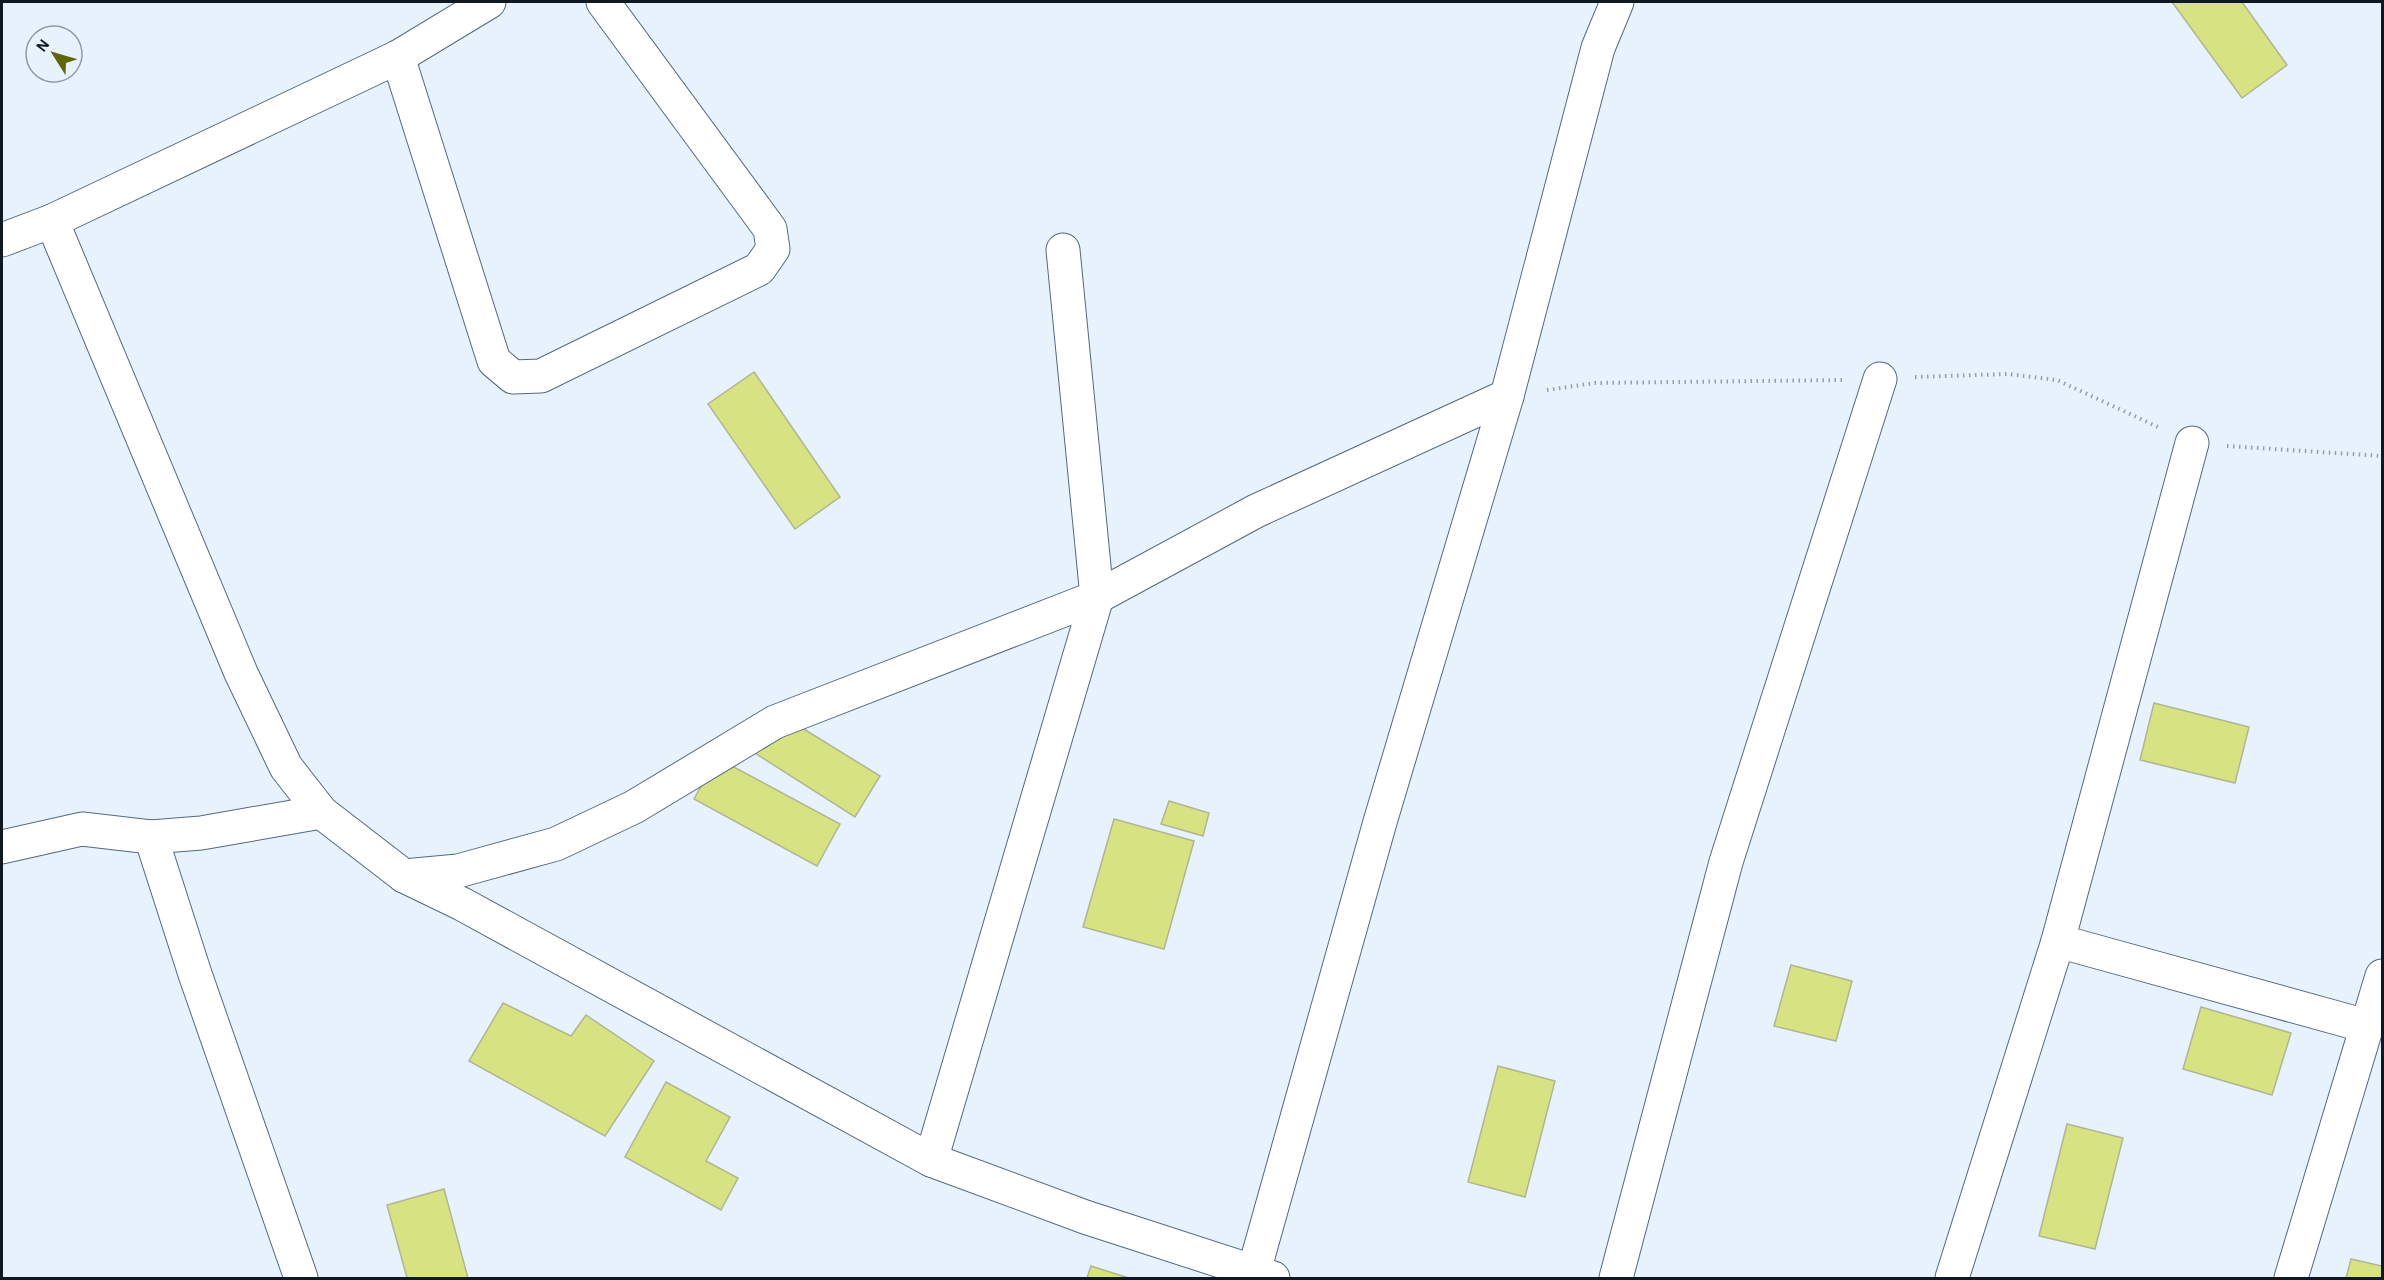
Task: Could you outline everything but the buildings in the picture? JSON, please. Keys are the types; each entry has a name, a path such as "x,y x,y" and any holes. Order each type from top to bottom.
{"street":[{"path":"2,240 52,221 398,57 489,2"},
{"path":"398,57 494,361 513,377 541,376 759,269 773,249 770,229 603,2"},
{"path":"52,221 241,673 286,768 321,812 404,876 462,904 931,1160 1085,1217 1260,1277 1380,822 1508,396 1598,48 1617,2"},
{"path":"931,1160 1097,597 1063,250"},
{"path":"1616,1278 1725,862 1880,379"},
{"path":"404,876 458,871 556,844 634,807 775,722 1097,597 1256,511 1508,396"},
{"path":"1956,1278 2058,941 2192,443"},
{"path":"2,847 82,829 151,837 201,833 321,812"},
{"path":"151,837 195,974 301,1278"},
{"path":"2058,941 2366,1026"},
{"path":"2291,1278 2382,976"}],"path":[{"path":"1508,396 1595,382 1880,379 2008,374 2057,380 2192,443 2382,456"}]}
